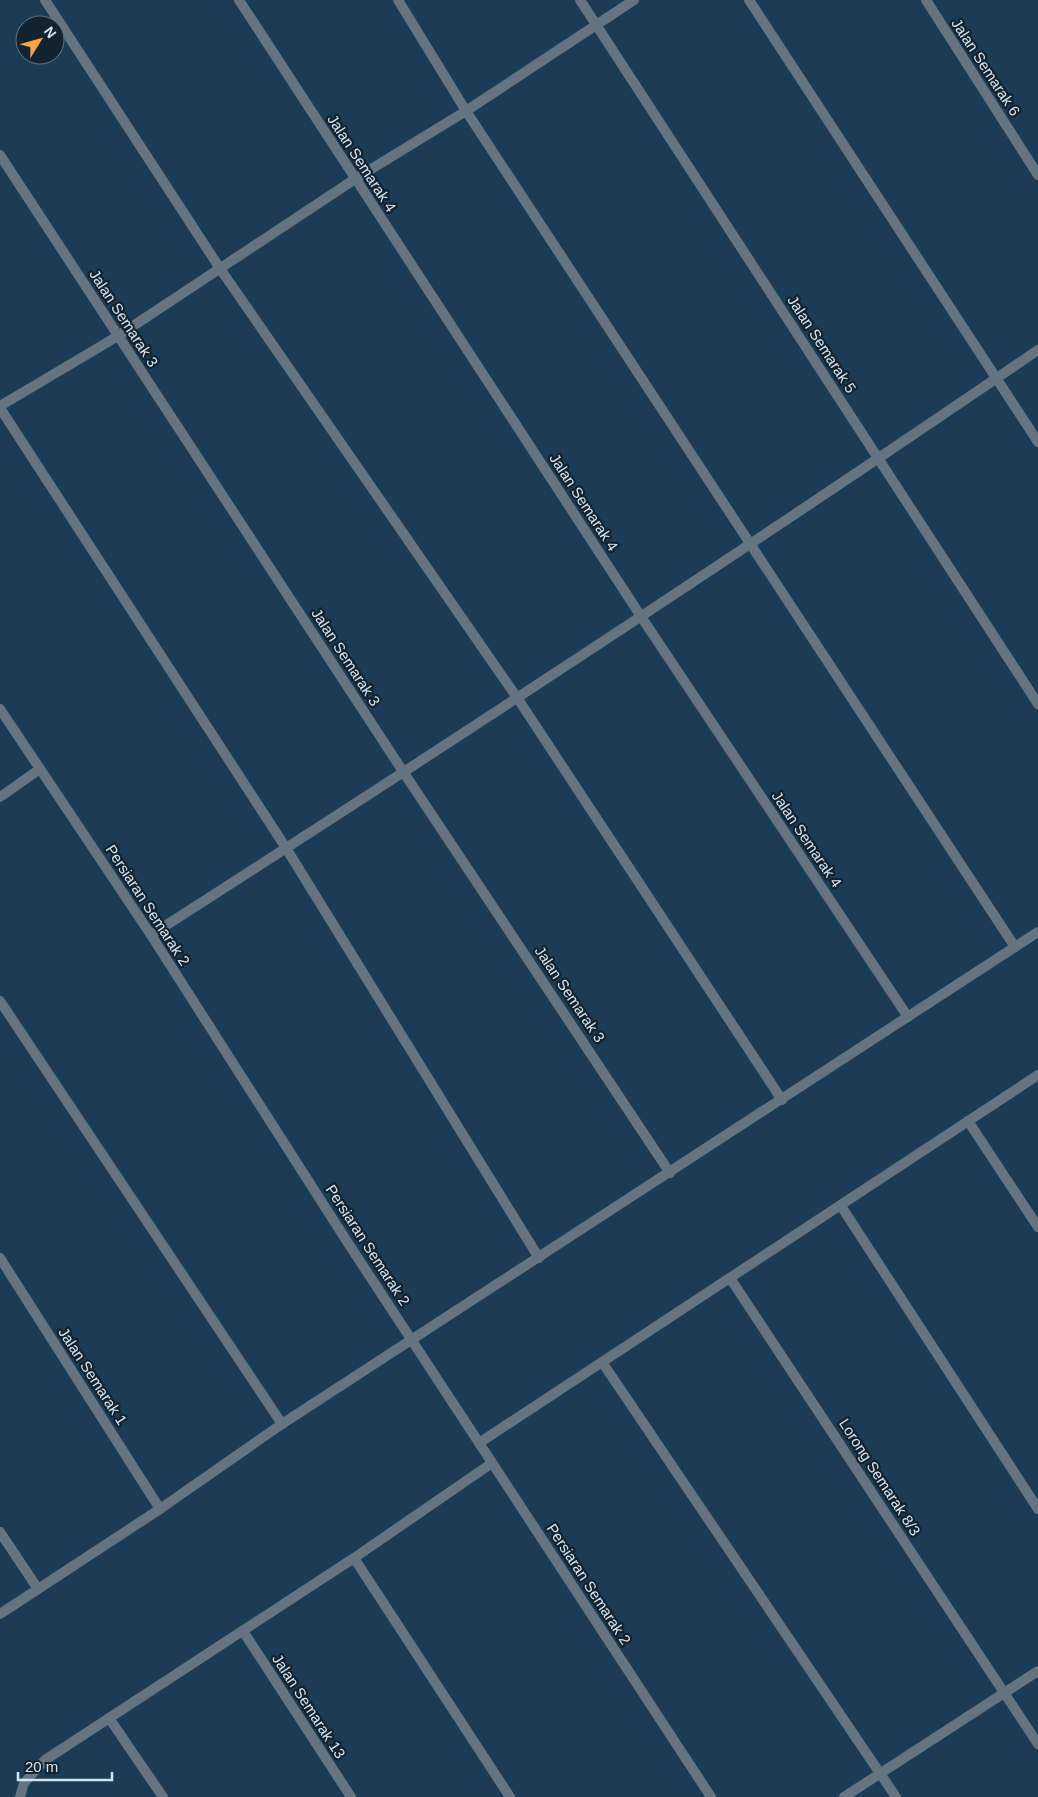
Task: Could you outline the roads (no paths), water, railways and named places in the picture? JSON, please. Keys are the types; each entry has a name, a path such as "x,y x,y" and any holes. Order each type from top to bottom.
{"street":[{"path":"45,0 221,270 518,699 782,1100"},
{"name":"Jalan Semarak 4","path":"238,0 642,618 908,1017"},
{"path":"398,0 466,111 751,542 1015,947"},
{"name":"Jalan Semarak 5","path":"580,0 1038,704"},
{"path":"540,1258 286,848 0,407 118,336 221,270 355,179 466,111 634,0"},
{"path":"749,0 1038,442"},
{"name":"Jalan Semarak 6","path":"926,0 1038,175"},
{"name":"Jalan Semarak 3","path":"0,155 404,773 670,1172"},
{"path":"151,935 642,618 751,542 1038,350"},
{"name":"Persiaran Semarak 2","path":"0,709 151,935 412,1341 711,1797"},
{"path":"0,798 40,769"},
{"path":"0,1614 160,1509 282,1424 540,1258 1038,932"},
{"path":"0,1002 282,1424"},
{"path":"479,1443 1038,1075"},
{"path":"968,1122 1038,1227"},
{"path":"841,1206 1038,1510"},
{"name":"Jalan Semarak 1","path":"0,1258 160,1509"},
{"name":"Lorong Semarak 8/3","path":"730,1278 1038,1744"},
{"path":"602,1362 896,1797"},
{"path":"20,1797 24,1783 46,1760 354,1558 492,1463"},
{"path":"0,1532 38,1589"},
{"path":"354,1558 510,1797"},
{"name":"Jalan Semarak 13","path":"243,1631 351,1797"},
{"path":"844,1797 1038,1671"},
{"path":"110,1718 163,1797"}]}
